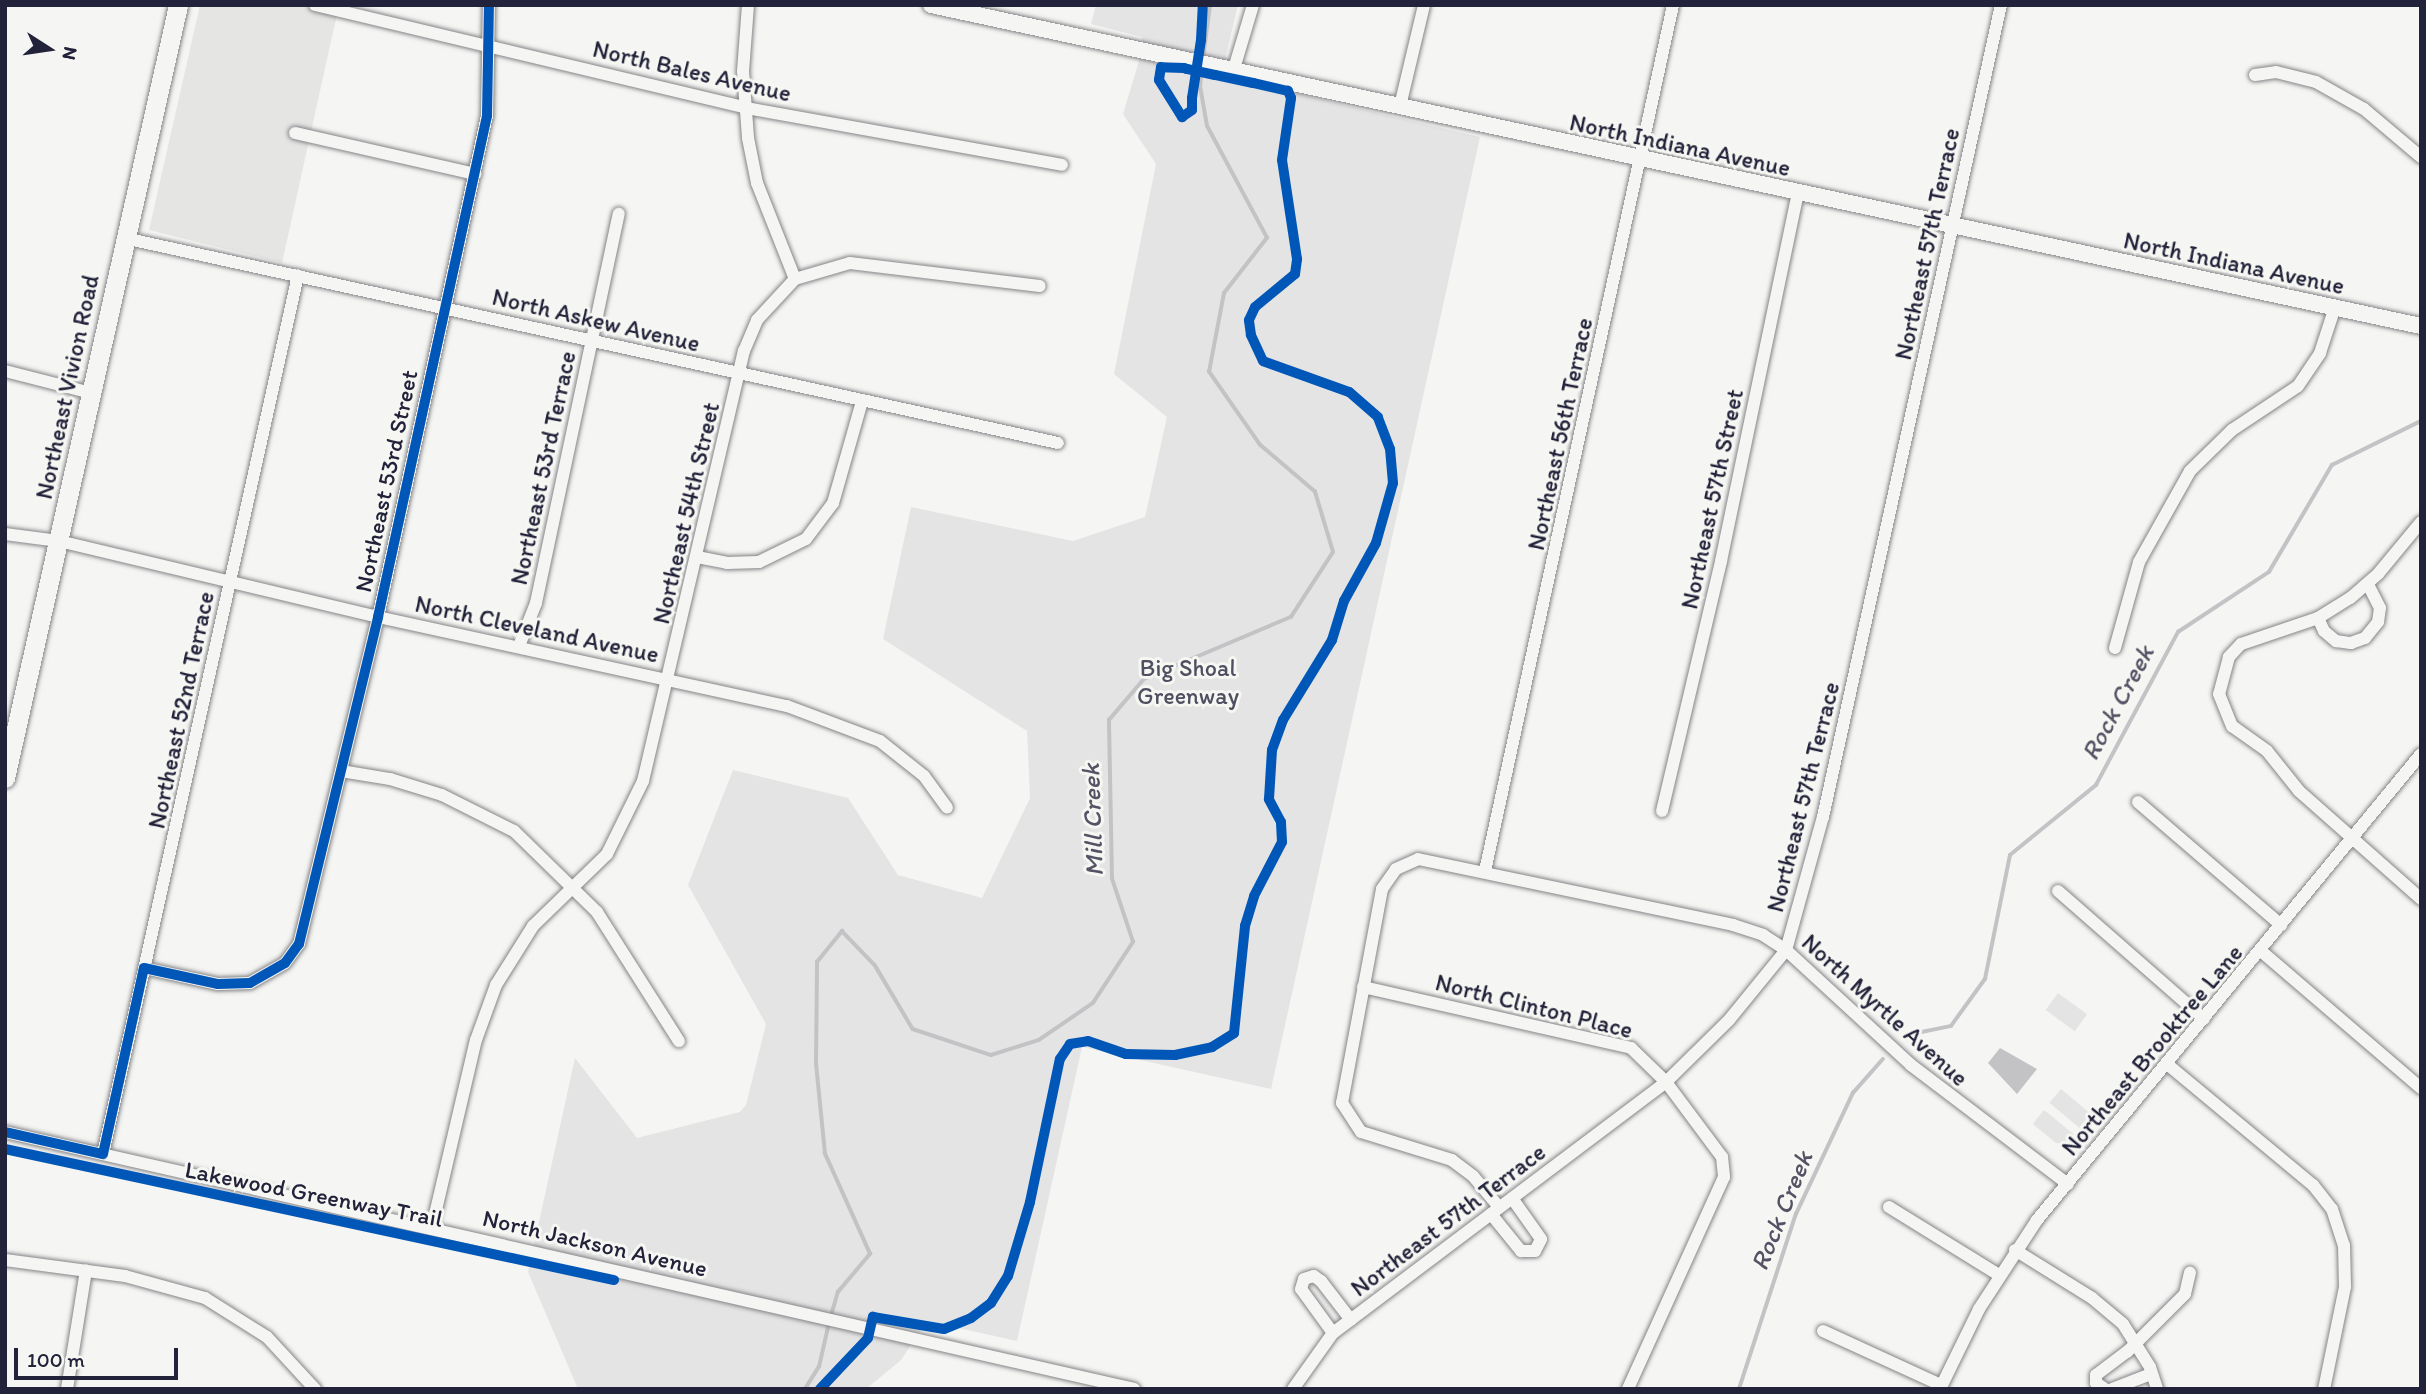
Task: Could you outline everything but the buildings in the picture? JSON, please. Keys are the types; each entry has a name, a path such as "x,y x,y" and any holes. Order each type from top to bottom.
{"main road":[{"name":"Northeast Vivion Road","path":"5,779 178,5"}],"street":[{"name":"North Bales Avenue","path":"315,5 746,108 1062,165"},
{"name":"Northeast 53rd Street","path":"144,968 234,985 265,977 290,958 299,944 378,617 475,174 488,105 489,5"},
{"path":"748,5 743,60 746,108 757,183 795,279 817,270 863,264 1040,286"},
{"name":"North Indiana Avenue","path":"931,5 1798,194 2421,326"},
{"path":"1233,72 1253,5"},
{"path":"1400,106 1424,5"},
{"name":"Northeast 56th Terrace","path":"1485,871 1559,544 1638,159 1673,5"},
{"name":"Northeast 57th Terrace","path":"1293,1389 1333,1334 1666,1082 1729,1020 1786,950 1823,817 2001,5"},
{"path":"2255,75 2276,72 2316,82 2364,109 2421,157"},
{"path":"295,134 475,174"},
{"name":"Northeast 57th Street","path":"1662,811 1721,561 1798,194"},
{"name":"Northeast 53rd Terrace","path":"519,646 536,603 619,214"},
{"name":"North Askew Avenue","path":"124,238 1058,443"},
{"name":"Northeast 52nd Terrace","path":"103,1154 298,275"},
{"name":"Northeast 54th Street","path":"432,1227 476,1040 496,985 533,926 576,888 607,854 630,815 656,743 739,373 757,320 795,279"},
{"path":"2115,648 2139,562 2190,471 2232,430 2298,386 2320,353 2335,307"},
{"path":"5,371 90,393"},
{"path":"697,557 727,563 759,562 806,539 834,503 862,401"},
{"path":"2421,522 2368,584 2318,618 2241,643 2229,657 2221,690 2224,715 2232,726 2267,751 2299,791 2350,840 2421,899"},
{"name":"North Cleveland Avenue","path":"5,534 59,541 378,617 787,706 863,732 911,763 947,808"},
{"path":"2318,618 2324,631 2336,640 2351,643 2365,638 2378,622 2380,608 2368,584"},
{"name":"Northeast Brooktree Lane","path":"1940,1387 2015,1250 2421,754"},
{"path":"341,771 417,786 467,805 514,831 576,888 624,949 679,1041"},
{"path":"2138,802 2281,925"},
{"name":"North Myrtle Avenue","path":"1363,988 1382,889 1390,875 1409,862 1434,859 1733,925 1786,950 1911,1065 2067,1184"},
{"path":"2058,891 2204,1019"},
{"path":"2261,951 2421,1088"},
{"path":"1363,988 1341,1096 1353,1124 1374,1139 1452,1160 1473,1176 1521,1251 1535,1251 1541,1239 1512,1198"},
{"name":"North Clinton Place","path":"1363,988 1625,1045 1643,1057 1666,1082 1726,1165 1672,1298 1628,1389"},
{"path":"2167,1064 2313,1185 2332,1209 2344,1245 2345,1287 2324,1389"},
{"name":"North Jackson Avenue","path":"5,1132 432,1227 1134,1389"},
{"path":"1889,1207 1999,1275"},
{"path":"2015,1250 2092,1298 2137,1341 2157,1389"},
{"path":"5,1260 162,1285 229,1311 267,1337 315,1389"},
{"path":"67,1389 86,1271"},
{"path":"2105,1389 2096,1382 2096,1375 2137,1341 2185,1294 2190,1273"},
{"path":"1333,1334 1301,1289 1304,1279 1314,1276 1321,1281 1352,1320"},
{"path":"1823,1331 1940,1387"},
{"path":"2112,1389 2151,1374"}],"shaded area":[{"path":"200,5 296,5 337,14 282,263 149,230"},
{"path":"2000,1048 2037,1069 2017,1094 1988,1063"}],"green space":[{"name":"Big Shoal Greenway","path":"1096,5 1238,5 1221,76 1480,137 1271,1089 1082,1047 1017,1341 927,1321 901,1360 866,1389 578,1389 528,1272 575,1058 637,1138 740,1112 746,1105 766,1024 688,885 733,770 848,798 898,875 982,898 1030,798 1027,731 883,639 911,507 1073,541 1145,517 1167,417 1114,374 1156,164 1123,114 1139,61 1142,37 1091,24"},
{"path":"2058,993 2087,1014 2075,1031 2046,1010"},
{"path":"2061,1089 2091,1114 2079,1128 2049,1103"},
{"path":"2044,1110 2074,1134 2062,1148 2033,1124"}],"waterway":[{"name":"Mill Creek","path":"1203,59 1210,5"},
{"name":"Mill Creek","path":"831,1316 838,1292 870,1254 825,1154 816,1064 817,962 842,931 875,965 913,1029 991,1055 1039,1040 1093,1003 1133,942 1112,879 1109,720 1144,679 1291,617 1333,552 1315,492 1260,445 1209,372 1224,293 1267,238 1207,126 1200,87 1202,67"},
{"name":"Rock Creek","path":"1907,1035 1951,1026 1985,979 2010,855 2096,785 2178,632 2269,572 2332,465 2421,421"},
{"name":"Rock Creek","path":"1739,1389 1796,1214 1853,1093 1883,1059"},
{"name":"Mill Creek","path":"805,1389 819,1367 829,1323"}],"cycle path":[{"path":"5,1132 103,1154 144,968 218,984 250,983 285,963 299,944 378,617 487,116 489,5"},
{"path":"820,1389 868,1338 873,1317 944,1329 971,1318 991,1303 1008,1276 1030,1202 1060,1059 1070,1044 1088,1041 1126,1054 1175,1055 1212,1047 1234,1033 1245,926 1254,896 1282,842 1281,822 1269,799 1272,750 1283,720 1332,640 1344,601 1376,543 1393,483 1390,449 1378,417 1349,392 1263,361 1251,335 1249,320 1255,307 1295,274 1297,259 1282,160 1291,98 1288,91 1253,83 1215,75 1187,69 1184,68 1161,67 1159,80 1182,117 1192,110 1192,98 1201,40 1203,5"},
{"name":"Lakewood Greenway Trail","path":"5,1149 614,1280"}]}
